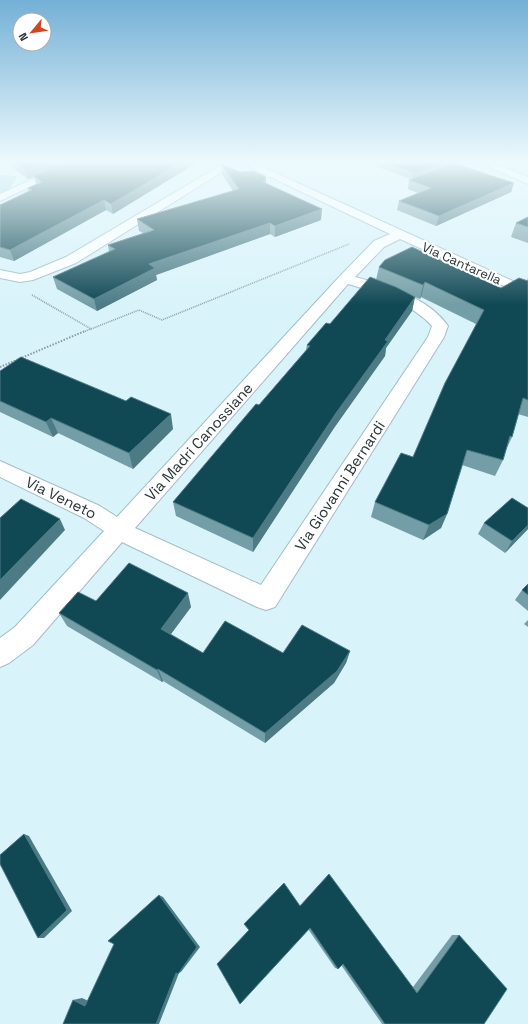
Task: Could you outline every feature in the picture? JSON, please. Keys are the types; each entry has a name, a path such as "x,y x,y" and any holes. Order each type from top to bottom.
{"street":[{"path":"0,274 20,278 33,276 48,271 71,260 154,210"},
{"name":"Via Cantarella","path":"348,210 528,292"},
{"name":"Via Madri Canossiane","path":"0,654 24,636 345,279 379,244 400,234"},
{"name":"Via Giovanni Bernardi","path":"120,530 137,540 266,599 436,337 440,326 436,319 396,298 369,285 345,279"},
{"name":"Via Veneto","path":"0,468 92,512 120,530"}],"path":[{"path":"0,367 138,310 162,320 349,244"},
{"path":"20,278 26,292 91,329"}],"building":[{"path":"0,210 86,210 10,250 0,247"},
{"path":"168,210 320,210 275,226 270,223 149,264 155,268 94,299 53,277 115,249 108,245 154,230 137,219"},
{"path":"422,210 453,210 439,216"},
{"path":"528,217 528,227 516,223"},
{"path":"412,247 501,288 519,278 528,281 528,400 523,398 512,437 510,436 503,460 467,450 447,514 429,525 375,502 401,453 413,457 445,383 484,310 425,282 423,285 379,267 385,260"},
{"path":"370,277 396,287 415,297 385,340 388,341 336,413 253,538 173,502 256,404 259,405 310,346 307,345 326,323 330,324"},
{"path":"21,357 126,401 131,397 171,414 129,453 51,418 46,422 0,401 0,371"},
{"path":"512,498 528,508 528,525 512,541 484,523"},
{"path":"21,499 60,519 0,580 0,518"},
{"path":"129,563 188,593 161,629 203,653 225,621 283,653 302,625 350,651 337,671 265,733 158,669 157,670 59,613 78,592 96,601"},
{"path":"528,584 528,595 522,590"},
{"path":"24,834 67,910 38,938 0,864 0,855"},
{"path":"329,874 417,993 459,935 507,989 484,1024 385,1024 343,964 338,969 310,928 240,1004 217,964 249,930 244,924 284,883 300,906"},
{"path":"159,895 197,947 178,974 176,973 156,1024 63,1024 73,1000 85,1006 114,944 108,941"}]}
